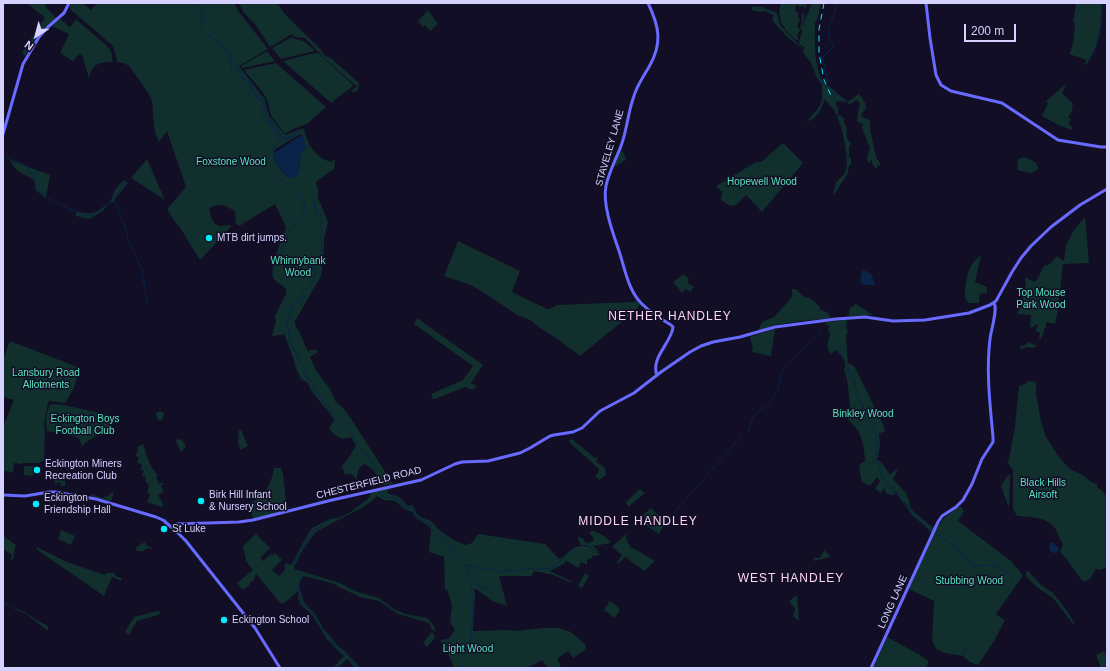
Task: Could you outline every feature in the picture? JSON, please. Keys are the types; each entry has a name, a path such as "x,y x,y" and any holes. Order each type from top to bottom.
{"main road":[{"path":"3,134 23,64 39,37 64,13 69,3"},
{"name":"STAVELEY LANE","path":"648,3 658,30 658,40 655,54 637,87 621,145 605,187 605,199 607,213 629,282 635,296 644,307 673,327 671,335 661,351 658,360 656,371 657,375"},
{"path":"926,3 936,75 941,85 951,91 1002,103 1058,140 1107,147"},
{"path":"994,303 1000,296 1015,267 1031,246 1042,235 1064,216 1093,197 1107,190"},
{"name":"CHESTERFIELD ROAD","path":"174,528 179,524 239,522 253,520 348,496 421,480 462,462 488,461 520,452 554,435 573,432 582,428 600,411 634,393 690,352 713,342 792,324 855,317 873,317 893,321 925,320 968,313 994,303"},
{"name":"LONG LANE","path":"871,668 940,519 963,500 972,484 982,459 993,441 988,367 990,336 996,308 994,303"},
{"path":"3,495 24,496 44,492 55,492 96,499 156,517 168,523 186,541 255,628 280,668"}],"green space":[{"path":"27,3 48,3 45,6 56,18 40,32 25,56 22,53 45,18"},
{"path":"71,3 83,3 91,10 97,3 234,3 239,12 268,49 239,66 264,97 269,116 285,135 300,129 304,129 307,140 313,150 321,158 332,162 333,159 335,160 334,169 316,183 318,188 318,198 328,222 324,238 321,276 295,321 296,328 298,329 308,352 310,350 316,350 318,352 310,357 317,372 330,389 336,402 350,417 393,484 384,486 371,468 364,464 358,471 357,480 353,475 345,475 342,466 356,445 351,437 343,439 331,431 330,427 334,420 311,390 308,383 301,379 284,334 272,336 276,320 275,316 286,294 286,289 274,279 273,275 274,262 286,227 275,204 239,226 236,224 235,211 222,205 209,208 215,224 221,226 230,225 232,227 229,228 200,260 168,211 168,208 186,187 167,131 159,142 157,137 154,127 151,98 129,66 124,63 117,62 113,46 70,8","holes":["300,134 303,136 303,150 299,156 301,158 300,164 298,164 300,168 287,177 274,158 274,150"]},
{"path":"239,3 277,3 285,14 322,51 325,56 331,58 360,84 358,85 359,87 356,92 351,92 357,86 325,59 305,38 294,37 292,34 270,47 255,24 244,13"},
{"path":"781,3 808,3 805,9 804,6 795,6 796,12 798,12 798,18 800,20 797,26 800,30 797,34 797,41 788,33 780,20"},
{"path":"812,3 821,3 817,21 815,22 816,55 819,72 826,86 829,86 847,101 838,101 835,103 838,108 838,114 836,115 834,109 825,99 818,114 810,121 806,122 816,111 822,99 822,85 816,76 811,63 804,54 803,50 805,48 799,44 802,33 800,28 802,16 804,11 802,27"},
{"path":"1076,3 1101,4 1099,35 1095,49 1087,64 1084,65 1086,60 1069,54 1074,39 1075,23 1073,22"},
{"path":"753,6 762,7 777,13 780,25 802,48 788,38 773,21 773,15 766,11 760,12 751,10"},
{"path":"428,10 438,24 430,31 425,25 423,27 418,21"},
{"path":"60,19 70,27 76,19 106,45 111,51 113,62 100,63 94,67 89,78 82,55 79,54 73,61 60,53 69,34 52,26"},
{"path":"292,37 294,39 304,41 315,51 281,59 272,48"},
{"path":"267,51 275,61 243,68 241,66"},
{"path":"318,53 353,85 331,103 283,61"},
{"path":"276,63 326,107 307,124 293,129 285,134 271,116 264,94 244,70"},
{"path":"1067,83 1062,93 1073,104 1068,118 1071,119 1069,124 1072,127 1072,130 1058,125 1042,116 1048,103 1046,101"},
{"path":"859,94 865,102 866,108 861,115 862,117 870,120 870,129 876,157 881,165 879,166 878,164 876,169 872,163 872,160 870,163 867,160 870,148 862,128 864,125 857,121 860,103 857,100 850,104 846,103"},
{"path":"839,115 844,119 844,124 846,125 847,131 846,133 848,134 846,136 851,144 849,147 849,157 851,158 851,165 849,166 846,176 833,195 836,183 845,172 847,165 845,144 837,117"},
{"name":"Hopewell Wood","path":"783,143 803,163 762,212 746,195 736,205 730,206 721,200 722,192 716,186 756,162 761,162"},
{"path":"623,151 626,160 614,167 619,153"},
{"path":"1024,157 1035,162 1039,169 1031,173 1017,170 1018,159"},
{"path":"147,159 165,200 131,178"},
{"path":"10,160 50,175 46,198 35,190 33,179 17,170"},
{"path":"125,180 128,183 115,201 110,203 117,187"},
{"path":"107,205 104,210 90,219 76,216 76,211 92,213"},
{"name":"Top Mouse Park Wood","path":"1085,217 1089,263 1063,264 1055,324 1046,322 1046,328 1044,329 1041,339 1039,339 1040,333 1035,330 1038,326 1037,324 1031,328 1031,315 1017,314 1024,301 1021,293 1026,284 1025,277 1034,282 1044,266 1050,264 1057,256 1064,260 1066,245 1074,230"},
{"path":"458,241 520,271 512,292 547,309 557,305 637,301 640,304 635,311 580,356 530,320 517,315 471,285 444,276"},
{"path":"981,256 975,282 987,287 987,293 980,294 979,303 968,303 965,298 967,276 971,266"},
{"path":"684,274 689,279 687,282 694,287 690,292 686,289 682,293 673,282"},
{"path":"792,289 796,289 804,297 813,300 820,307 820,310 827,312 831,318 774,325 757,332 762,322 774,317 792,297"},
{"path":"856,304 873,315 849,316 850,308"},
{"path":"417,318 483,365 471,383 477,386 472,390 465,387 433,399 431,394 463,380 473,366 414,324"},
{"name":"Binkley Wood","path":"847,320 846,329 848,329 846,337 848,363 854,366 883,424 885,431 879,434 880,443 878,458 876,459 882,463 890,475 898,469 893,479 906,493 910,507 913,511 932,527 934,527 932,534 911,513 906,504 900,499 896,491 895,494 892,495 887,494 884,488 881,493 875,489 880,481 877,477 870,486 862,482 859,467 860,464 865,461 864,449 859,433 847,419 850,405 847,379 844,370 845,362 836,350 831,354 829,351 829,326 824,323"},
{"path":"775,329 771,356 752,352 753,349 750,337"},
{"name":"Lansbury Road Allotments","path":"10,341 80,368 74,388 65,403 49,401 48,403 44,425 44,460 39,463 14,463 13,473 3,470 3,427 14,400 3,397 3,360"},
{"path":"1028,342 1038,346 1020,349 1020,346 1025,345"},
{"name":"Black Hills Airsoft","path":"1029,381 1036,382 1036,394 1041,421 1046,437 1059,457 1070,469 1097,484 1097,487 1102,490 1107,498 1107,567 1100,570 1096,569 1090,579 1083,582 1060,552 1063,544 1053,526 1049,522 1039,518 1017,516 1013,509 1013,470 1007,462 1009,459 1015,426 1019,386"},
{"name":"Eckington Boys Football Club","path":"51,404 64,405 119,417 121,419 85,443 82,447 80,441 76,437 47,431 46,417"},
{"path":"160,411 164,413 163,419 160,421 157,419 156,413"},
{"path":"239,430 241,430 248,446 240,450 238,442"},
{"path":"177,439 182,440 185,444 185,448 182,451 180,451 176,441"},
{"path":"570,439 595,458 599,457 596,461 605,468 606,475 599,480 595,476 599,469 569,442"},
{"path":"143,444 151,466 158,476 156,477 159,484 163,482 164,484 161,485 164,492 158,495 164,506 162,507 147,502 150,494 147,492 149,485 145,481 146,477 142,476 144,471 141,470 142,464 137,463 139,457 135,456 138,451 137,447"},
{"path":"24,466 34,466 33,476 24,475"},
{"path":"274,468 281,468 283,474 287,510 253,519 251,508 233,511 255,500 263,493 269,484"},
{"path":"1008,475 1010,475 1009,508 1001,486"},
{"path":"65,476 65,486 61,486 60,482 55,484 54,480"},
{"name":"Light Wood","path":"389,488 387,493 399,497 408,506 412,505 417,514 431,521 443,533 465,545 472,543 478,534 545,544 559,559 562,557 563,558 567,553 579,546 590,547 601,555 592,556 592,558 587,560 587,565 581,562 578,568 565,560 565,563 550,571 571,581 572,583 553,575 534,571 531,576 499,576 507,606 492,601 474,589 473,631 515,631 559,628 571,632 586,645 585,650 573,658 568,651 557,659 561,666 558,668 548,668 542,660 527,668 454,668 447,651 440,640 448,639 455,630 450,622 452,606 447,590 445,590 444,557 429,552 431,529 426,524 416,518 412,512 404,509 395,501 384,500 377,496 363,507 316,532 297,560 294,569 340,583 355,591 379,598 394,609 406,614 427,618 434,626 436,632 432,630 429,623 398,614 379,601 360,597 332,583 304,576 300,581 299,587 304,602 316,615 323,628 360,668 355,668 347,659 337,668 333,668 344,656 330,641 327,640 313,616 300,604 298,591 281,604 256,574 253,581 250,582 245,589 242,589 237,583 253,570 246,561 243,546 256,534 270,548 260,558 263,561 271,554 272,556 275,553 282,560 272,570 279,576 285,570 285,563 291,565 312,528 330,519 338,518 349,513 369,498 371,492"},
{"path":"640,489 645,493 628,507 626,502"},
{"path":"113,492 111,501 91,496 91,494 103,498"},
{"name":"Stubbing Wood","path":"958,507 961,507 964,511 958,521 1011,561 1022,574 1022,577 996,614 1005,620 994,641 978,665 970,662 963,656 944,653 936,649 932,640 934,601 909,589 935,531 943,519"},
{"path":"651,508 666,522 659,534 644,524 648,520 643,515"},
{"path":"61,530 75,536 71,545 58,539"},
{"path":"592,531 603,535 611,543 593,546 599,551 598,552 587,545 581,545 577,537 583,538 587,543 592,542 594,539 590,532"},
{"path":"626,534 626,538 632,549 633,548 655,561 644,571 625,557 618,564 617,563 622,555 612,547"},
{"path":"3,536 16,545 13,559 10,561 12,555 3,549"},
{"path":"145,542 146,545 152,549 149,548 145,549 144,551 137,551 136,547"},
{"path":"37,547 67,562 105,575 106,573 115,573 115,576 122,578 121,581 112,577 104,596 36,549"},
{"path":"824,550 830,557 814,561 814,557 820,558"},
{"path":"1028,571 1041,585 1053,593 1075,624 1073,624 1053,598 1038,588 1026,576 1026,572"},
{"path":"585,573 589,576 582,588 578,586"},
{"path":"797,595 799,621 793,616 795,609 789,601"},
{"path":"3,601 48,626 48,631 26,614 3,603"},
{"path":"610,601 620,610 615,618 604,610"},
{"path":"157,611 161,614 137,621 129,635 125,632 134,617"},
{"path":"431,633 433,633 435,638 427,647 423,643"},
{"path":"887,637 922,656 929,662 925,668 873,668"},
{"path":"1104,651 1107,658 1107,668 1101,668 1096,655"}],"water":[{"path":"302,135 306,148 299,157 301,158 300,164 298,165 299,173 292,179 287,177 275,161 274,153"},
{"path":"864,270 871,274 875,284 874,285 862,284 860,279 862,271"},
{"path":"1050,542 1059,548 1057,553 1049,550"}],"waterway":[{"path":"196,3 206,22"},
{"path":"833,44 828,35 828,29 838,3"},
{"path":"1088,62 1095,49 1100,34 1102,4"},
{"path":"202,15 202,28"},
{"path":"202,30 216,40 231,60 250,80 254,93"},
{"path":"217,41 223,44 226,50 229,50 232,56 229,62 231,64 232,71 236,68 242,78 245,78 245,81 249,81 251,90 248,94 256,99 263,98 264,100 262,107 265,110 261,116 264,123 267,121 270,122 271,127 275,132 277,132 277,135 281,139 270,152"},
{"path":"833,45 833,47 822,58 824,61 827,83 833,93 847,101"},
{"path":"254,94 264,104 266,109 266,117 270,120 283,138 290,137 300,130 302,131"},
{"path":"834,99 837,94"},
{"path":"282,140 296,135"},
{"path":"3,156 25,165 36,180 36,188 46,197 61,205 89,216 109,203 127,182"},
{"path":"273,188 284,178"},
{"path":"291,228 305,209 300,194"},
{"path":"289,333 289,329 287,327 288,325 285,323 291,319 289,317 292,313 289,309 293,308 292,305 296,303 297,300 300,301 302,297 301,292 309,287 315,275 315,271 312,270 315,266 314,262 319,256 322,248 321,236 319,235 322,233 320,226 322,216 317,214 313,199"},
{"path":"113,200 117,206 128,239 134,251"},
{"path":"275,267 280,259 290,229"},
{"path":"134,253 142,270 147,302"},
{"path":"275,261 280,258"},
{"path":"747,433 754,416 757,412 770,403 778,390 778,385 781,382 780,375 782,371 822,331"},
{"path":"289,334 294,351 298,353 297,357 306,371 305,376 314,383 313,388 322,401 330,407 335,420 351,433 363,453 369,457 376,472"},
{"path":"837,347 846,361"},
{"path":"849,367 848,371 851,372 850,376 853,379 853,383 856,383 855,388 857,392"},
{"path":"857,395 859,402 862,403 865,413 869,416 868,418 876,432 877,457 873,461 874,463 879,464 881,473 887,485 899,496 912,515 929,529"},
{"path":"666,522 743,434"},
{"path":"379,490 382,496 397,500 406,508 412,508 415,516 431,525 432,531 435,532 441,541 454,551 462,565 481,569 484,568 487,570 492,569 500,572 508,570 522,570 526,568 544,569 554,566 570,551 577,547"},
{"path":"293,568 295,560 308,537 315,530 329,521"},
{"path":"936,534 947,540 974,566 996,565 1010,575 1015,585"},
{"path":"466,567 469,575 478,586 488,589 494,595"},
{"path":"293,570 299,574 302,574 298,589 301,593 301,603 312,611 318,621"},
{"path":"466,655 471,638 470,631 472,626 473,602 471,587 475,583"},
{"path":"318,623 325,635 333,641 338,650 349,657"},
{"path":"964,655 966,647"},
{"path":"349,658 357,668"},
{"path":"462,662 463,668"}],"railway":[{"path":"824,3 819,29 819,53 824,80 832,98"}],"place":[{"name":"MTB dirt jumps.","path":"209,238"},
{"name":"Eckington Miners Recreation Club","path":"37,470"},
{"name":"Birk Hill Infant & Nursery School","path":"201,501"},
{"name":"Eckington Friendship Hall","path":"36,504"},
{"name":"St Luke","path":"164,529"},
{"name":"Eckington School","path":"224,620"}],"district":[{"name":"NETHER HANDLEY","path":"670,317"},
{"name":"MIDDLE HANDLEY","path":"638,522"},
{"name":"WEST HANDLEY","path":"791,579"}],"park label":[{"name":"Foxstone Wood","path":"231,162"},
{"name":"Whinnybank Wood","path":"298,266"}]}
